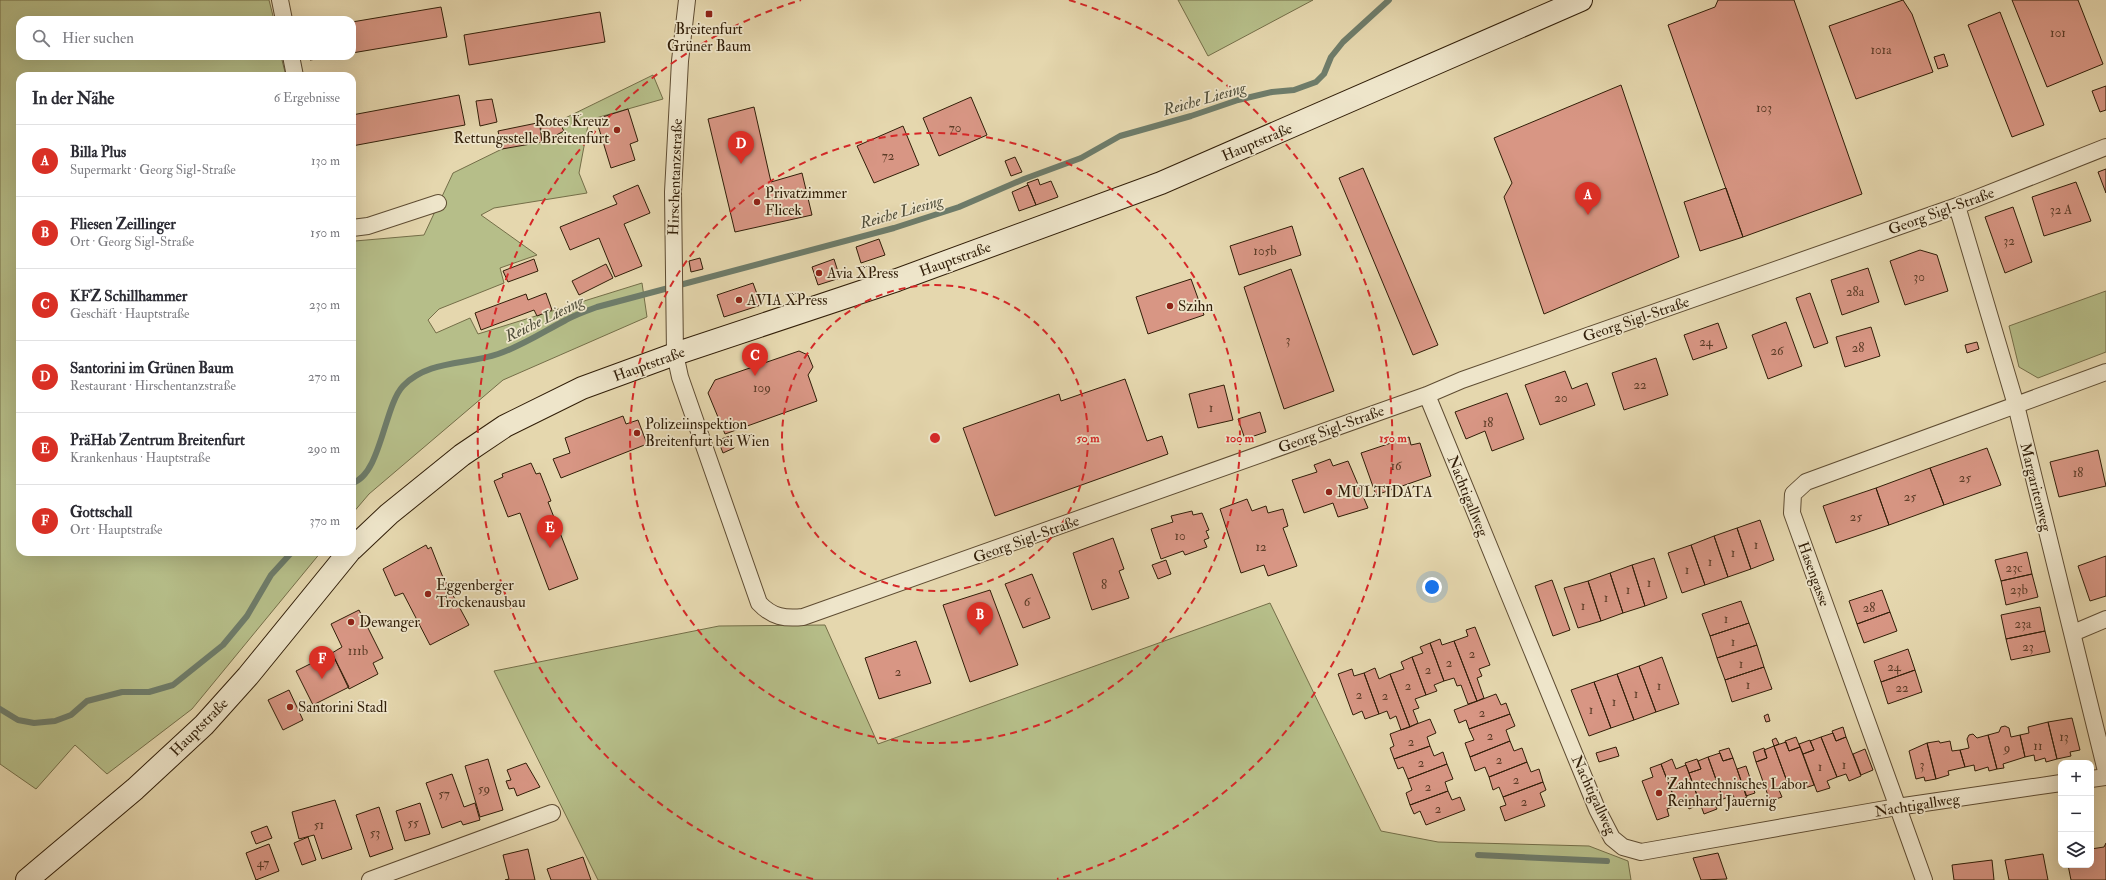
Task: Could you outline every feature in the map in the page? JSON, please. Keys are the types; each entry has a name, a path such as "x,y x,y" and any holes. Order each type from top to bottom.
{"main road":[{"name":"Hauptstraße","path":"356,545 430,478 462,454 505,426 582,388 676,354 898,280 1160,183 1581,0"},
{"name":"Hauptstraße","path":"27,880 135,789 204,725 248,676 346,556"}],"street":[{"path":"280,0 283,16"},
{"name":"Hirschentanzstraße","path":"676,354 674,313 674,192 679,79 687,0"},
{"path":"292,60 294,72"},
{"name":"Georg Sigl-Straße","path":"676,354 680,377 759,603 765,610 775,616 788,618 803,617 1427,395 1462,380 1957,206 2106,147"},
{"path":"356,228 368,226 438,202"},
{"name":"Margaritenweg","path":"1957,206 2016,405 2106,771"},
{"name":"Hasengasse","path":"1924,880 1792,513 1794,494 1806,482 2106,372"},
{"name":"Nachtigallweg","path":"1427,395 1597,809 1612,838 1624,847 1641,852 1897,807 2058,783"},
{"path":"2073,633 2106,619"},
{"path":"2094,779 2106,777"},
{"path":"383,879 443,852 552,813"}],"green space":[{"path":"0,0 269,0 273,16 16,16 16,60 282,60 285,72 16,72 16,556 318,556 192,709 107,774 75,745 36,789 0,764"},
{"path":"1178,0 1313,0 1208,56"},
{"path":"653,75 663,99 589,120 579,173 587,193 494,208 481,215 537,255 500,268 504,283 439,309 428,320 436,333 470,318 478,334 642,283 647,317 503,380 369,494 356,509 356,241 424,235 453,173"},
{"path":"2106,291 2106,352 2038,378 2019,367 2009,326"},
{"path":"1270,603 1381,831 1438,842 1589,846 1628,861 1631,880 598,880 494,671 719,626 825,625 878,744"}],"building":[{"path":"1718,0 1794,0 1862,194 1743,237 1668,25 1715,7"},
{"path":"1903,0 1912,14 1933,72 1856,99 1829,26"},
{"path":"2012,0 2078,0 2103,64 2047,87"},
{"path":"441,7 447,37 356,52 356,21"},
{"path":"600,12 605,42 469,65 464,35"},
{"path":"2000,12 2044,125 2012,137 1968,25"},
{"path":"1944,54 1948,66 1938,69 1934,57"},
{"path":"1621,85 1679,257 1544,314 1504,197 1512,183 1494,138"},
{"path":"2106,86 2106,110 2100,112 2092,91"},
{"path":"459,95 465,125 356,145 356,114"},
{"path":"971,97 987,135 939,156 923,118"},
{"path":"492,99 497,122 480,126 476,101"},
{"path":"754,107 771,182 802,173 812,215 735,232 708,119"},
{"name":"Rotes Kreuz Rettungsstelle Breitenfurt","path":"628,109 638,141 630,144 635,160 611,168 596,119"},
{"path":"556,117 564,131 547,140 540,127"},
{"path":"537,123 540,127 542,142 502,149 498,131"},
{"path":"903,126 919,165 874,183 857,146"},
{"path":"1015,157 1022,172 1011,176 1005,161"},
{"path":"1363,168 1438,345 1413,355 1339,178"},
{"path":"2106,169 2106,193 2098,172"},
{"path":"1038,179 1040,185 1051,181 1058,197 1036,205 1027,183"},
{"path":"2076,182 2091,221 2044,236 2032,197"},
{"path":"638,185 650,213 624,224 642,266 615,277 599,238 570,250 560,227 617,204 613,196"},
{"path":"1028,185 1036,205 1019,211 1012,192"},
{"path":"1726,188 1743,237 1700,251 1684,202"},
{"path":"2013,207 2032,262 2005,273 1985,217"},
{"path":"1292,226 1301,255 1239,275 1230,246"},
{"path":"879,239 885,255 861,263 856,247"},
{"path":"1920,250 1937,255 1948,291 1905,305 1890,261"},
{"path":"700,258 703,269 691,272 689,261"},
{"path":"534,259 538,271 508,282 503,271"},
{"path":"834,259 840,278 818,285 812,267"},
{"path":"606,264 613,278 579,295 572,281"},
{"path":"1868,268 1879,302 1842,315 1831,280"},
{"path":"1291,269 1334,391 1284,409 1244,287"},
{"name":"Szihn","path":"1191,279 1204,315 1148,334 1136,297"},
{"name":"AVIA XPress","path":"753,283 761,305 724,317 717,295"},
{"path":"546,293 552,310 537,316 534,310 481,330 475,313 526,294 528,300"},
{"path":"1810,293 1828,343 1814,348 1796,298"},
{"path":"1786,322 1802,366 1768,379 1752,335"},
{"path":"1718,323 1727,348 1693,360 1684,335"},
{"path":"1871,327 1880,356 1845,367 1836,337"},
{"path":"1977,342 1979,349 1967,353 1965,345"},
{"path":"799,351 808,355 813,367 808,375 817,401 725,434 708,393 715,380"},
{"path":"1656,358 1668,395 1624,410 1612,373"},
{"path":"1565,371 1572,389 1587,383 1595,405 1540,425 1525,385"},
{"path":"1125,379 1147,441 1162,436 1168,454 995,516 963,428 1059,394 1061,401"},
{"path":"1224,385 1233,420 1198,428 1189,394"},
{"path":"1507,393 1524,439 1492,451 1485,431 1466,439 1455,412"},
{"path":"1260,412 1266,432 1245,439 1238,419"},
{"path":"623,416 626,424 638,420 647,444 561,478 553,459 570,453 565,438"},
{"path":"730,436 734,448 723,453 718,440"},
{"path":"1409,437 1411,445 1420,443 1431,476 1376,495 1361,453"},
{"path":"1987,448 2001,485 1944,505 1930,468"},
{"path":"2098,450 2106,486 2059,497 2050,462"},
{"name":"MULTIDATA","path":"1330,459 1333,466 1348,461 1368,508 1338,517 1333,503 1304,513 1292,480 1317,472 1314,465"},
{"path":"531,463 536,474 540,473 551,501 548,502 578,579 549,590 520,513 508,517 494,481 503,477 502,474"},
{"path":"1930,468 1944,505 1889,525 1876,488"},
{"path":"1876,488 1889,525 1836,543 1823,506"},
{"path":"1247,499 1252,511 1266,506 1268,513 1283,509 1288,526 1283,528 1297,566 1268,576 1264,565 1241,573 1220,509"},
{"path":"1192,511 1193,515 1202,513 1209,530 1206,531 1209,538 1204,540 1207,547 1185,555 1183,551 1161,559 1151,529 1173,522 1171,516"},
{"path":"1760,520 1774,560 1751,569 1737,528"},
{"path":"1737,528 1751,569 1728,577 1714,536"},
{"path":"1714,536 1728,577 1705,585 1691,545"},
{"path":"1113,538 1124,569 1119,571 1129,598 1092,610 1073,553"},
{"name":"Eggenberger Trockenausbau","path":"426,545 428,549 431,547 442,575 469,625 430,645 403,593 395,596 383,569"},
{"path":"1691,545 1705,585 1682,593 1668,553"},
{"path":"2027,552 2032,574 2001,581 1995,560"},
{"path":"2106,556 2106,596 2090,601 2078,566"},
{"path":"1654,558 1667,598 1645,606 1632,565"},
{"path":"1166,560 1171,574 1158,579 1152,565"},
{"path":"1632,565 1645,606 1623,613 1610,573"},
{"path":"1610,573 1623,613 1601,621 1588,581"},
{"path":"1032,574 1050,618 1023,628 1005,584"},
{"path":"2032,574 2038,597 2006,605 2001,581"},
{"path":"1552,580 1570,630 1553,636 1535,586"},
{"path":"1588,581 1601,621 1578,628 1564,588"},
{"path":"990,590 1018,665 970,682 943,605"},
{"path":"1882,590 1890,612 1857,624 1849,601"},
{"path":"1741,601 1749,623 1710,636 1702,614"},
{"path":"2040,607 2045,631 2006,639 2001,615"},
{"path":"359,610 383,658 373,663 378,674 349,689 332,653 342,647 331,624"},
{"path":"1890,612 1897,631 1864,643 1857,624"},
{"path":"1749,623 1757,645 1717,658 1710,636"},
{"path":"1475,627 1490,665 1479,669 1482,676 1477,678 1484,698 1477,701 1454,641 1468,636 1466,630"},
{"path":"2045,631 2050,652 2011,660 2006,639"},
{"path":"1440,639 1442,645 1454,641 1477,701 1468,704 1461,685 1457,686 1454,678 1444,681 1430,643"},
{"path":"916,641 931,683 879,699 865,658"},
{"path":"1430,643 1444,681 1434,685 1437,691 1426,695 1412,657 1423,653 1420,647"},
{"path":"1757,645 1764,667 1725,680 1717,658"},
{"path":"1908,649 1915,670 1881,682 1874,661"},
{"path":"332,653 349,687 313,705 296,671"},
{"path":"1412,657 1426,695 1415,699 1419,708 1413,710 1418,723 1410,727 1390,674 1404,669 1401,662"},
{"path":"1662,657 1679,704 1656,712 1639,666"},
{"path":"1639,666 1656,712 1634,720 1617,674"},
{"path":"1764,667 1772,689 1732,702 1725,680"},
{"path":"1375,668 1379,679 1390,674 1410,727 1401,730 1396,716 1390,719 1387,711 1379,714 1364,673"},
{"path":"1352,669 1354,676 1364,673 1379,714 1365,719 1362,711 1353,715 1338,674"},
{"path":"1915,670 1922,692 1888,704 1881,682"},
{"path":"1617,674 1634,720 1611,728 1594,682"},
{"path":"1594,682 1611,728 1589,736 1571,690"},
{"path":"289,690 303,720 283,730 268,700"},
{"path":"1496,694 1501,705 1506,703 1510,714 1469,729 1466,720 1459,723 1454,710"},
{"path":"1510,714 1515,726 1506,730 1510,741 1470,757 1465,743 1474,740 1469,729"},
{"path":"1768,714 1770,721 1766,722 1764,716"},
{"path":"2072,718 2080,750 2070,752 2071,756 2057,759 2048,722"},
{"path":"1430,719 1436,733 1427,737 1430,746 1394,759 1390,748 1394,746 1390,734"},
{"path":"2048,722 2057,759 2046,762 2045,758 2035,761 2034,755 2025,757 2020,735 2029,733 2028,727"},
{"path":"2005,726 2009,728 2011,737 2020,735 2025,757 2003,764 2004,768 1997,769 1988,735 1999,732 2001,727"},
{"path":"1843,727 1846,737 1836,741 1832,731"},
{"path":"1833,733 1836,741 1846,737 1861,776 1849,781 1846,774 1837,777 1821,737"},
{"path":"1973,734 1977,738 1988,735 1997,769 1989,771 1988,767 1975,771 1974,765 1965,767 1960,750 1969,748 1967,739 1969,735"},
{"path":"1796,737 1800,747 1789,751 1785,741"},
{"path":"1821,737 1837,777 1827,781 1830,788 1817,792 1803,754 1814,750 1810,741"},
{"path":"1776,738 1779,744 1774,746 1772,740"},
{"path":"1810,740 1814,750 1803,754 1799,744"},
{"path":"1510,741 1514,751 1522,748 1527,762 1489,777 1485,767 1475,771 1470,757"},
{"path":"1939,741 1940,743 1950,741 1952,751 1960,750 1965,767 1948,771 1949,775 1936,779 1927,743"},
{"path":"1786,742 1789,751 1800,747 1814,785 1802,789 1799,783 1789,787 1774,746"},
{"path":"1927,743 1936,779 1925,781 1924,777 1916,779 1909,751"},
{"path":"1430,746 1434,756 1443,752 1447,764 1408,779 1403,767 1398,769 1394,759"},
{"path":"1774,746 1789,787 1779,790 1782,797 1770,801 1756,762 1767,758 1764,750"},
{"path":"1616,747 1619,756 1599,762 1596,753"},
{"path":"1729,748 1733,758 1723,761 1719,751"},
{"path":"1764,748 1767,758 1756,762 1753,752"},
{"path":"1865,749 1873,770 1861,775 1853,754"},
{"path":"1720,753 1723,761 1733,758 1747,797 1736,801 1733,795 1723,799 1708,757"},
{"path":"1708,757 1723,799 1714,802 1717,809 1704,814 1689,773 1701,769 1698,761"},
{"path":"488,759 503,810 480,817 465,766"},
{"path":"1672,759 1676,769 1686,765 1700,804 1689,809 1686,802 1677,805 1661,764"},
{"path":"1697,759 1701,769 1689,773 1685,763"},
{"path":"1527,762 1531,772 1539,769 1543,782 1503,797 1499,787 1493,790 1489,777"},
{"path":"526,763 540,787 517,796 514,788 509,789 506,781 511,780 507,770"},
{"path":"1447,764 1453,779 1445,782 1448,791 1410,805 1406,793 1412,790 1408,779"},
{"name":"Zahntechnisches Labor Reinhard Jauernig","path":"1661,764 1677,805 1667,809 1669,816 1657,820 1642,781 1653,777 1650,768"},
{"path":"1746,766 1755,793 1746,796 1737,769"},
{"path":"452,774 464,807 475,803 480,820 463,825 461,821 442,828 426,783"},
{"path":"1543,782 1546,790 1540,793 1545,806 1505,821 1500,807 1506,805 1503,797"},
{"path":"1448,791 1452,800 1460,797 1465,810 1426,825 1420,811 1414,814 1410,805"},
{"path":"335,800 352,849 322,859 314,835 299,839 292,812"},
{"path":"420,803 430,834 405,841 396,811"},
{"path":"379,807 393,849 370,857 356,815"},
{"path":"267,826 272,838 256,844 251,832"},
{"path":"308,837 316,860 302,865 294,843"},
{"path":"2106,843 2106,880 2071,880 2069,868 2094,868 2094,849 2104,847"},
{"path":"269,844 279,871 256,880 246,853"},
{"path":"528,849 535,880 505,880 509,879 503,855"},
{"path":"1718,853 1727,879 1701,880 1693,858"},
{"path":"2043,854 2048,880 2009,880 2005,860"},
{"path":"583,857 591,880 551,880 547,869"},
{"path":"1992,860 1994,880 1954,880 1952,865"}],"waterway":[{"name":"Reiche Liesing","path":"356,481 362,477 370,467 376,454 391,408 403,386 424,372 436,367 486,357 507,351 569,318 597,307 894,228 959,207 1024,179 1081,158 1120,136 1191,116 1238,100 1272,92 1294,90 1316,82 1324,74 1331,57 1343,42 1389,0"},
{"name":"Reiche Liesing","path":"0,709 18,720 34,723 55,721 71,715 87,701 122,692 149,692 173,685 223,645 247,616 271,575 288,556"},
{"path":"1478,855 1607,861"}],"place":[{"name":"Breitenfurt Grüner Baum","path":"709,14"},
{"name":"Rotes Kreuz Rettungsstelle Breitenfurt","path":"617,130"},
{"name":"Santorini im Grünen Baum","path":"741,164"},
{"name":"Privatzimmer Flicek","path":"757,202"},
{"name":"Billa Plus","path":"1588,215"},
{"name":"Avia XPress","path":"819,273"},
{"name":"AVIA XPress","path":"739,300"},
{"name":"Szihn","path":"1170,306"},
{"name":"KFZ Schillhammer","path":"755,376"},
{"name":"Polizeiinspektion Breitenfurt bei Wien","path":"637,433"},
{"name":"MULTIDATA","path":"1329,492"},
{"name":"PräHab Zentrum Breitenfurt","path":"550,548"},
{"name":"Eggenberger Trockenausbau","path":"428,594"},
{"name":"Dewanger","path":"351,622"},
{"name":"Fliesen Zeillinger","path":"980,635"},
{"name":"Gottschall","path":"322,679"},
{"name":"Santorini Stadl","path":"290,707"},
{"name":"Zahntechnisches Labor Reinhard Jauernig","path":"1659,793"}]}
